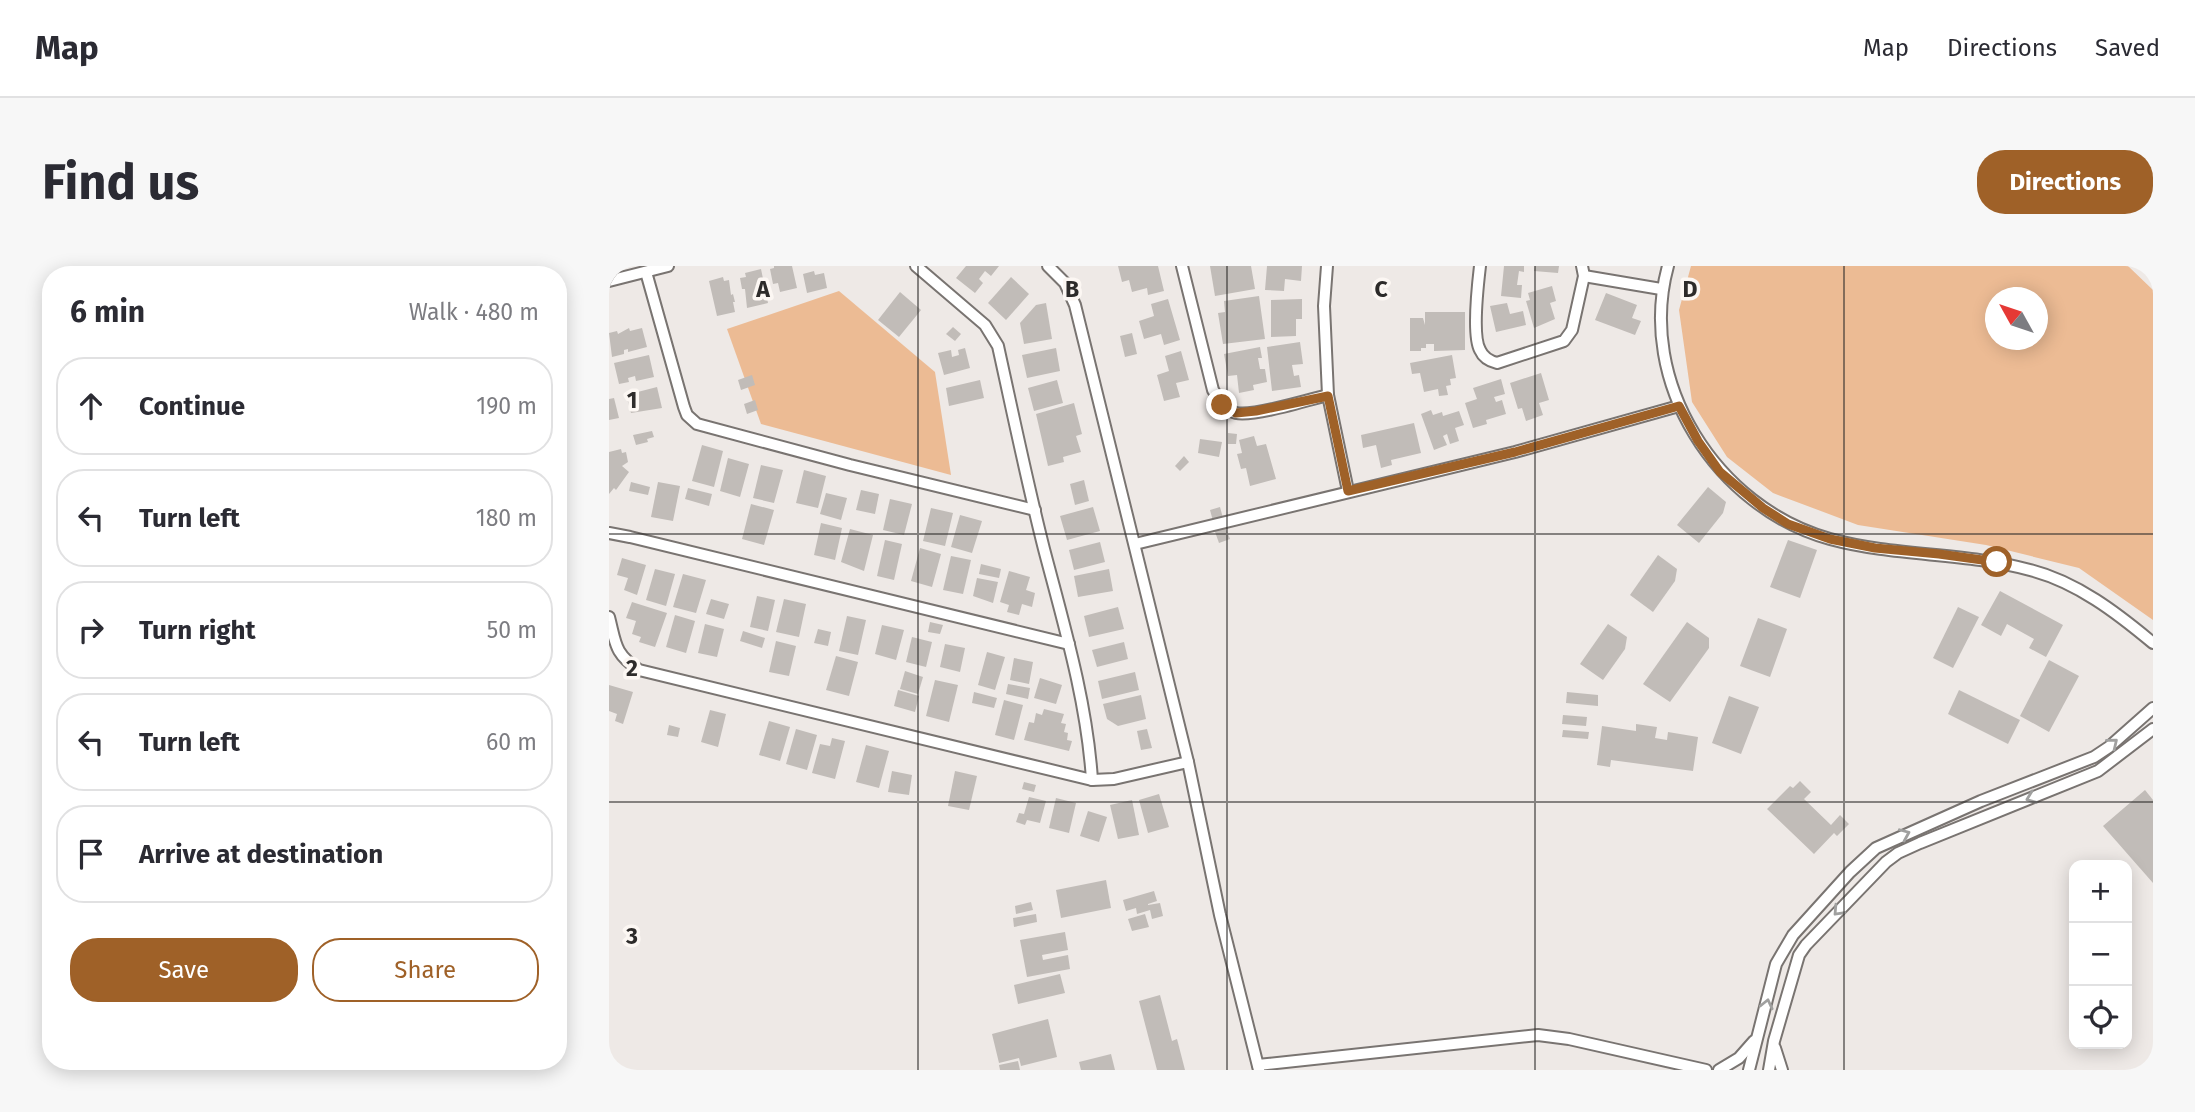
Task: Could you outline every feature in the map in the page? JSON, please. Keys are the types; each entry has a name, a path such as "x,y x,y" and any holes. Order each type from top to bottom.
{"street":[{"path":"609,281 668,266"},
{"path":"916,266 985,325 995,339 1069,644 1090,751 1092,780"},
{"path":"1048,266 1065,283 1075,305 1188,762 1220,915 1259,1068 1538,1035 1569,1039 1706,1070"},
{"path":"1182,266 1213,390 1222,405 1236,413 1328,396"},
{"path":"1327,266 1324,306 1328,396 1348,491"},
{"path":"1480,266 1477,344 1485,357 1497,363 1564,341 1572,330 1583,271 1661,289"},
{"path":"1668,266 1661,289 1661,326 1665,358 1679,406 1698,441 1720,472 1763,508 1788,524 1830,539 1875,548 1950,555 2032,570 2081,591 2122,617 2153,643"},
{"path":"646,272 684,407 687,415 697,424 1035,510"},
{"path":"1135,544 1515,452 1679,406"},
{"path":"609,533 1069,644"},
{"path":"609,617 617,649 624,659 639,670 1092,780 1114,779 1188,762"},
{"path":"1749,1070 1776,964 1784,948 1850,872 1876,848 1981,801 2094,757 2153,708"},
{"path":"1769,1070 1774,1041 1799,955 1886,862 1898,853 1970,822 2098,772 2153,730"},
{"path":"1719,1070 1745,1053 1760,1033"},
{"path":"1774,1041 1782,1070"}],"shaded area":[{"path":"1691,266 2128,266 2153,290 2153,620 2079,568 1986,545 1858,525 1773,493 1727,457 1692,402 1679,310"},
{"path":"839,291 935,372 951,475 761,424 727,329"}],"building":[{"path":"774,266 792,266 797,288 780,292 778,283 773,284 770,269"},
{"path":"966,266 999,266 991,276 985,271 979,279 983,283 975,293 956,278"},
{"path":"1118,266 1158,266 1164,291 1148,295 1147,288 1132,292 1129,280 1122,282"},
{"path":"1210,266 1251,266 1255,289 1215,296"},
{"path":"1267,266 1302,266 1301,281 1285,279 1284,291 1265,290"},
{"path":"1504,266 1524,266 1524,272 1519,271 1517,285 1522,285 1521,298 1501,296"},
{"path":"1535,266 1559,266 1558,273 1534,271"},
{"path":"761,269 768,303 747,308 745,289 742,289 740,278 746,277 745,273"},
{"path":"814,271 815,275 824,273 827,288 807,293 803,274"},
{"path":"723,277 724,281 729,280 735,312 717,316 709,281"},
{"path":"1011,277 1029,294 1006,320 988,303"},
{"path":"1552,286 1556,301 1550,303 1555,319 1534,328 1526,301 1530,300 1528,293"},
{"path":"900,292 921,310 899,337 878,320"},
{"path":"1606,293 1637,305 1632,318 1641,321 1635,335 1595,320"},
{"path":"1259,296 1265,339 1223,344 1218,313 1225,312 1224,301"},
{"path":"1168,299 1180,340 1164,345 1161,334 1144,339 1139,321 1154,316 1151,304"},
{"path":"1302,299 1302,319 1296,319 1296,336 1271,337 1271,300"},
{"path":"1046,303 1052,339 1024,344 1020,323 1036,305"},
{"path":"1507,303 1510,314 1523,311 1526,325 1496,332 1490,306"},
{"path":"1425,312 1465,312 1465,350 1434,351 1434,344 1426,344 1426,348 1421,348 1421,351 1410,351 1410,318 1423,318 1425,325"},
{"path":"953,327 961,334 955,341 946,334"},
{"path":"629,328 630,331 642,328 647,347 628,352 628,349 624,350 624,354 612,357 609,333 617,331 618,334"},
{"path":"1132,333 1137,354 1125,357 1120,336"},
{"path":"1300,342 1303,364 1292,365 1294,376 1299,375 1301,387 1272,391 1267,347"},
{"path":"1260,347 1260,369 1265,369 1267,382 1253,385 1254,390 1239,393 1237,375 1228,376 1224,354"},
{"path":"965,348 970,368 944,375 938,353 951,350 952,357 959,355 958,350"},
{"path":"1056,348 1060,371 1027,378 1022,355"},
{"path":"1181,351 1189,380 1176,383 1180,397 1164,401 1157,375 1169,371 1165,356"},
{"path":"649,355 654,377 636,381 635,376 628,378 629,382 619,384 614,363"},
{"path":"1452,355 1456,378 1450,379 1451,385 1446,386 1448,395 1439,396 1438,389 1424,392 1420,373 1412,374 1410,363"},
{"path":"1541,373 1549,400 1539,403 1543,415 1526,421 1522,408 1518,409 1510,383"},
{"path":"752,375 755,385 741,390 738,380"},
{"path":"1501,379 1505,394 1494,397 1496,402 1502,400 1506,414 1486,420 1487,424 1473,428 1465,403 1477,399 1473,388"},
{"path":"980,380 984,398 949,406 946,388"},
{"path":"1057,380 1063,403 1034,411 1028,388"},
{"path":"657,387 662,408 631,413 626,395"},
{"path":"614,398 619,418 609,420 609,399"},
{"path":"755,400 758,410 747,414 744,404"},
{"path":"1074,403 1082,434 1076,436 1081,452 1063,457 1064,462 1048,466 1036,414"},
{"path":"1431,410 1433,415 1442,412 1443,416 1459,411 1464,425 1455,428 1459,441 1450,444 1447,434 1443,436 1447,445 1434,450 1421,414"},
{"path":"1414,423 1421,453 1391,460 1392,465 1381,468 1376,445 1363,448 1361,435"},
{"path":"652,431 654,437 647,439 648,442 636,445 633,435"},
{"path":"1228,433 1237,434 1236,444 1228,444"},
{"path":"1254,436 1257,446 1266,444 1276,479 1250,486 1246,468 1241,469 1237,454 1242,453 1239,440"},
{"path":"1200,439 1222,442 1219,457 1198,453"},
{"path":"702,445 723,451 714,487 692,481"},
{"path":"621,449 622,453 626,452 628,462 622,466 629,472 616,490 614,488 609,494 609,452"},
{"path":"1184,456 1189,462 1180,471 1175,466"},
{"path":"728,458 749,464 740,497 720,491"},
{"path":"761,465 783,470 774,503 753,498"},
{"path":"804,470 826,476 818,508 796,503"},
{"path":"1084,480 1089,501 1075,505 1070,484"},
{"path":"631,482 650,487 648,495 629,491"},
{"path":"658,482 680,486 673,521 651,517"},
{"path":"1708,487 1726,502 1723,513 1699,543 1677,525"},
{"path":"688,488 712,494 709,506 685,499"},
{"path":"861,490 879,494 875,514 856,510"},
{"path":"826,493 847,498 841,520 820,514"},
{"path":"890,499 912,504 904,535 883,530"},
{"path":"751,504 774,510 764,545 742,539"},
{"path":"1093,507 1100,531 1067,540 1060,516"},
{"path":"1220,507 1223,518 1213,521 1210,510"},
{"path":"931,508 953,513 945,546 923,541"},
{"path":"960,515 982,521 972,553 951,547"},
{"path":"821,523 842,528 835,560 814,555"},
{"path":"1225,526 1230,539 1219,543 1214,529"},
{"path":"850,529 873,535 864,571 841,562"},
{"path":"885,540 902,544 894,580 877,576"},
{"path":"1788,540 1817,550 1800,598 1770,587"},
{"path":"1100,542 1105,562 1074,570 1069,550"},
{"path":"920,548 941,554 932,587 911,581"},
{"path":"1658,555 1677,569 1675,581 1653,612 1630,595"},
{"path":"951,556 971,560 963,594 943,590"},
{"path":"622,558 646,565 637,595 624,590 628,578 617,575"},
{"path":"981,564 1001,569 999,578 979,574"},
{"path":"655,569 675,574 666,606 646,600"},
{"path":"1109,569 1113,591 1078,597 1074,576"},
{"path":"1009,571 1030,577 1026,590 1035,593 1032,607 1022,604 1019,615 1007,612 1009,605 1000,602"},
{"path":"683,574 706,580 696,613 673,607"},
{"path":"977,578 998,582 993,603 973,596"},
{"path":"2000,591 2063,625 2046,657 2029,648 2034,639 2007,624 2001,636 1981,625"},
{"path":"757,596 775,600 768,631 750,627"},
{"path":"711,599 729,604 724,619 706,614"},
{"path":"784,599 806,604 799,637 776,632"},
{"path":"632,602 667,613 655,647 639,642 641,637 632,634 636,621 626,618"},
{"path":"1118,607 1124,629 1089,637 1084,616"},
{"path":"1958,607 1979,617 1953,668 1933,658"},
{"path":"675,615 695,621 686,653 666,647"},
{"path":"847,616 866,620 858,655 839,651"},
{"path":"1758,618 1787,629 1770,677 1740,666"},
{"path":"930,622 943,625 940,634 928,632"},
{"path":"1687,622 1709,638 1709,648 1670,702 1643,684"},
{"path":"705,624 724,629 717,657 698,653"},
{"path":"1608,624 1627,637 1625,649 1603,680 1580,664"},
{"path":"882,625 904,630 896,660 875,654"},
{"path":"818,629 831,632 828,646 814,643"},
{"path":"743,631 765,638 762,648 740,641"},
{"path":"912,637 932,642 926,667 906,662"},
{"path":"776,641 796,646 789,676 769,672"},
{"path":"1124,642 1128,659 1097,667 1092,650"},
{"path":"945,644 965,648 960,672 940,667"},
{"path":"987,652 1005,657 995,690 978,685"},
{"path":"836,656 858,662 849,696 826,690"},
{"path":"1014,658 1033,662 1029,684 1010,680"},
{"path":"2049,660 2079,676 2049,732 2020,716"},
{"path":"905,671 923,677 918,694 900,689"},
{"path":"1135,672 1139,690 1102,699 1098,681"},
{"path":"1040,678 1062,685 1056,704 1034,698"},
{"path":"935,680 958,685 949,722 926,716"},
{"path":"1008,684 1030,688 1028,699 1006,694"},
{"path":"609,685 633,692 623,724 615,721 617,714 609,711"},
{"path":"898,690 919,696 915,712 894,706"},
{"path":"1959,690 2020,720 2008,744 1948,714"},
{"path":"974,692 997,698 994,708 972,703"},
{"path":"1567,692 1598,695 1598,706 1566,703"},
{"path":"1141,695 1146,719 1118,726 1107,719 1103,704"},
{"path":"1729,696 1759,707 1741,754 1712,743"},
{"path":"1004,700 1023,705 1014,740 995,735"},
{"path":"1044,709 1064,714 1061,723 1066,724 1064,732 1068,733 1067,740 1072,741 1069,751 1024,740 1029,722 1034,723 1036,713 1042,715"},
{"path":"710,710 726,714 718,747 701,742"},
{"path":"1563,715 1587,717 1586,726 1562,724"},
{"path":"769,721 790,727 780,761 759,755"},
{"path":"1636,724 1657,727 1655,738 1667,740 1668,732 1698,737 1693,771 1611,760 1610,767 1597,765 1602,726 1636,731"},
{"path":"669,725 680,728 678,737 667,735"},
{"path":"796,729 817,735 807,770 786,764"},
{"path":"1147,729 1152,748 1141,750 1137,731"},
{"path":"1563,730 1589,732 1588,739 1562,737"},
{"path":"832,738 845,741 835,779 812,773 820,744 830,746"},
{"path":"866,745 889,751 879,788 856,782"},
{"path":"892,771 912,775 909,795 888,792"},
{"path":"955,771 977,776 969,810 948,806"},
{"path":"1800,781 1811,792 1804,799 1831,825 1840,815 1849,824 1837,836 1834,833 1814,854 1767,809 1790,786 1793,788"},
{"path":"1024,782 1036,785 1034,792 1022,789"},
{"path":"2145,790 2153,800 2153,883 2103,826"},
{"path":"1159,794 1169,827 1148,833 1139,800"},
{"path":"1029,797 1046,801 1040,823 1027,820 1025,825 1016,822 1019,813 1024,814"},
{"path":"1056,798 1076,803 1069,833 1049,828"},
{"path":"1132,800 1139,835 1118,839 1110,805"},
{"path":"1088,811 1107,817 1099,842 1080,836"},
{"path":"1106,880 1111,908 1061,918 1056,890"},
{"path":"1154,891 1157,901 1148,905 1160,903 1163,916 1152,919 1150,910 1137,914 1136,908 1126,911 1123,900"},
{"path":"1031,902 1033,910 1016,914 1015,906"},
{"path":"1036,914 1037,922 1014,927 1013,918"},
{"path":"1145,914 1149,927 1132,931 1128,919"},
{"path":"1065,932 1068,950 1042,955 1043,960 1068,955 1070,969 1027,977 1020,940"},
{"path":"1060,974 1065,993 1018,1004 1014,985"},
{"path":"1160,995 1172,1041 1177,1039 1185,1070 1157,1070 1139,1001"},
{"path":"1048,1019 1057,1057 1021,1066 1019,1058 999,1063 992,1034"},
{"path":"1111,1054 1115,1070 1081,1070 1079,1062"},
{"path":"1018,1061 1020,1070 1000,1070 999,1065"}],"route":[{"path":"1222,405 1236,413 1328,396 1348,491 1515,452 1679,406 1698,441 1720,472 1763,508 1788,524 1830,539 1875,548 1997,562"}]}
